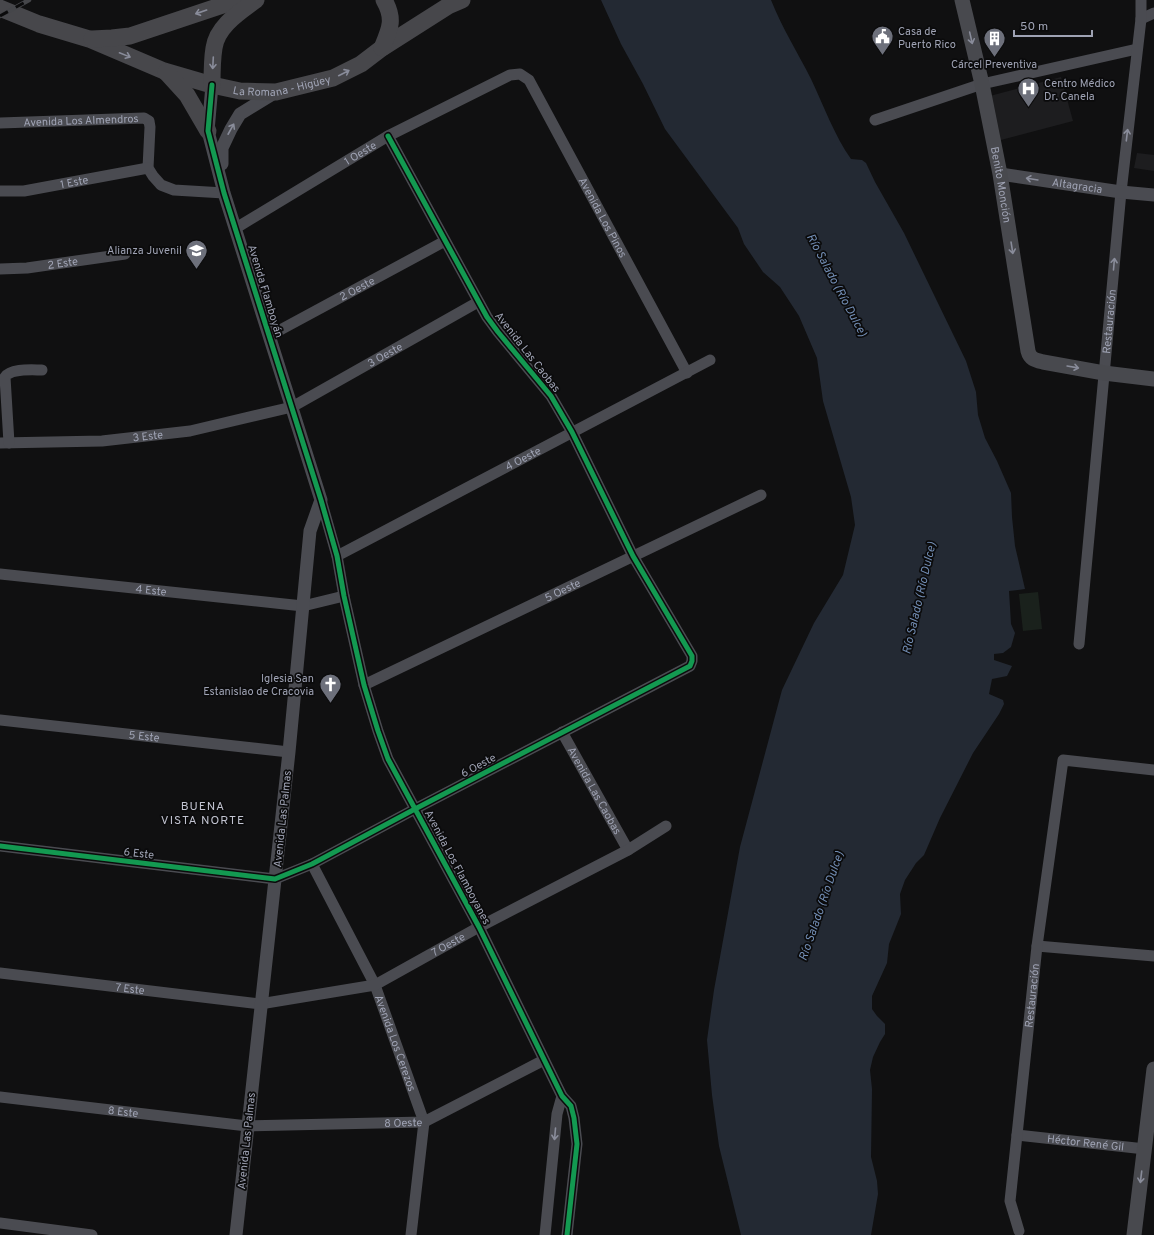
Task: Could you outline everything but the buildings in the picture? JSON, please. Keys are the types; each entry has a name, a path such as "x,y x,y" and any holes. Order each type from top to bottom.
{"main road":[{"name":"La Romana - Higüey","path":"89,39 130,36 236,0"},
{"path":"212,85 214,46 219,32 231,19 256,0"},
{"path":"382,48 390,28 390,11 384,0"},
{"name":"La Romana - Higüey","path":"0,8 39,24 89,39 164,71 212,85 240,91 276,92 333,78 361,64 382,48 448,6 462,0"},
{"name":"Benito Monción","path":"962,0 982,84 1000,174 1028,351 1032,359 1104,372"},
{"path":"164,71 188,95 208,131"},
{"path":"1104,372 1154,379"},
{"path":"1134,1235 1149,1150 1154,1069"}],"street":[{"name":"Restauración","path":"1079,644 1121,192 1141,19 1141,0"},
{"path":"1141,19 1154,12"},
{"path":"875,120 982,84 1137,50"},
{"name":"Avenida Los Pinos","path":"510,75 520,74 529,80 687,373"},
{"name":"1 Oeste","path":"236,228 388,136 510,75"},
{"name":"Avenida Flamboyán","path":"212,85 208,131 222,180 224,193 321,500"},
{"path":"222,180 222,148 231,128 240,114 276,92"},
{"name":"Avenida Los Almendros","path":"0,124 144,118 149,122 150,128 148,168"},
{"name":"Avenida Las Caobas","path":"388,136 478,302 498,332 551,396 572,432 633,556 692,656 690,666"},
{"path":"148,168 161,185 174,190 224,193"},
{"name":"1 Este","path":"0,191 24,191 148,168"},
{"name":"Altagracia","path":"1000,174 1121,192 1154,195"},
{"name":"2 Oeste","path":"269,336 445,241"},
{"name":"2 Este","path":"0,269 27,268 125,254"},
{"name":"3 Oeste","path":"292,407 478,302"},
{"name":"4 Oeste","path":"337,556 710,360"},
{"path":"5,443 5,377 8,373 14,371 42,370"},
{"name":"3 Este","path":"5,443 102,441 190,431 292,407"},
{"name":"5 Oeste","path":"364,685 761,496"},
{"name":"Avenida Los Flamboyanes","path":"321,500 337,556 344,596 364,685 388,759 479,927 562,1096 572,1106 577,1144 567,1235"},
{"name":"Avenida Las Palmas","path":"236,1235 260,1004 289,752 310,531 321,500"},
{"name":"4 Este","path":"0,574 303,606 344,596"},
{"name":"6 Oeste","path":"275,879 312,864 690,666"},
{"name":"5 Este","path":"0,720 289,752"},
{"name":"Avenida Las Caobas","path":"562,732 628,850"},
{"name":"Restauración","path":"1019,1231 1010,1201 1037,946 1063,760 1154,770"},
{"name":"7 Oeste","path":"260,1004 375,985 479,927 628,850 666,826"},
{"name":"6 Este","path":"0,846 275,879"},
{"name":"Avenida Los Cerezos","path":"312,864 375,985 424,1122 411,1235"},
{"path":"1037,946 1154,956"},
{"name":"7 Este","path":"0,973 260,1004"},
{"name":"8 Oeste","path":"247,1126 424,1122 544,1060"},
{"path":"545,1235 557,1114 562,1096"},
{"name":"8 Este","path":"0,1097 247,1126"},
{"name":"Héctor René Gil","path":"1017,1135 1149,1150"},
{"path":"0,1223 92,1235"}],"shaded area":[{"name":"Centro Médico Dr. Canela","path":"1061,77 1073,121 997,141 986,97"},
{"path":"1137,153 1154,155 1154,171 1134,168"},
{"path":"1038,592 1042,629 1023,631 1019,594"}],"water":[{"name":"Río Salado (Río Dulce)","path":"601,0 771,0 845,150 851,159 862,160 866,163 904,233 966,361 976,392 978,415 985,438 1011,493 1015,546 1025,589 1009,591 1011,624 1015,633 1011,647 1003,653 994,654 994,660 1012,666 1007,676 992,679 989,694 1003,700 1004,704 973,753 940,818 924,855 916,863 905,880 900,894 901,914 889,944 887,963 872,996 872,1009 885,1024 885,1034 873,1057 870,1070 872,1089 871,1157 877,1181 878,1194 871,1235 741,1235 719,1146 712,1095 707,1040 714,990 740,847 782,690 814,623 843,575 855,525 851,497 823,401 817,358 799,316 780,287 763,272 744,244 738,228 665,129 621,44"}],"railway":[{"path":"0,16 29,0"}],"cycle path":[{"path":"212,85 208,131 224,193 321,500 337,556 344,596 364,685 378,731 388,759 479,927 562,1096 571,1106 577,1144 567,1235"},
{"path":"0,846 275,879 312,864 690,666 692,656 633,556 572,432 551,396 487,317 388,136"}],"place":[{"name":"Casa de Puerto Rico","path":"882,56"},
{"name":"Cárcel Preventiva","path":"994,58"},
{"name":"Centro Médico Dr. Canela","path":"1029,108"},
{"name":"Alianza Juvenil","path":"197,270"},
{"name":"Iglesia San Estanislao de Cracovia","path":"330,704"}],"district":[{"name":"BUENA VISTA NORTE","path":"203,813"}]}
